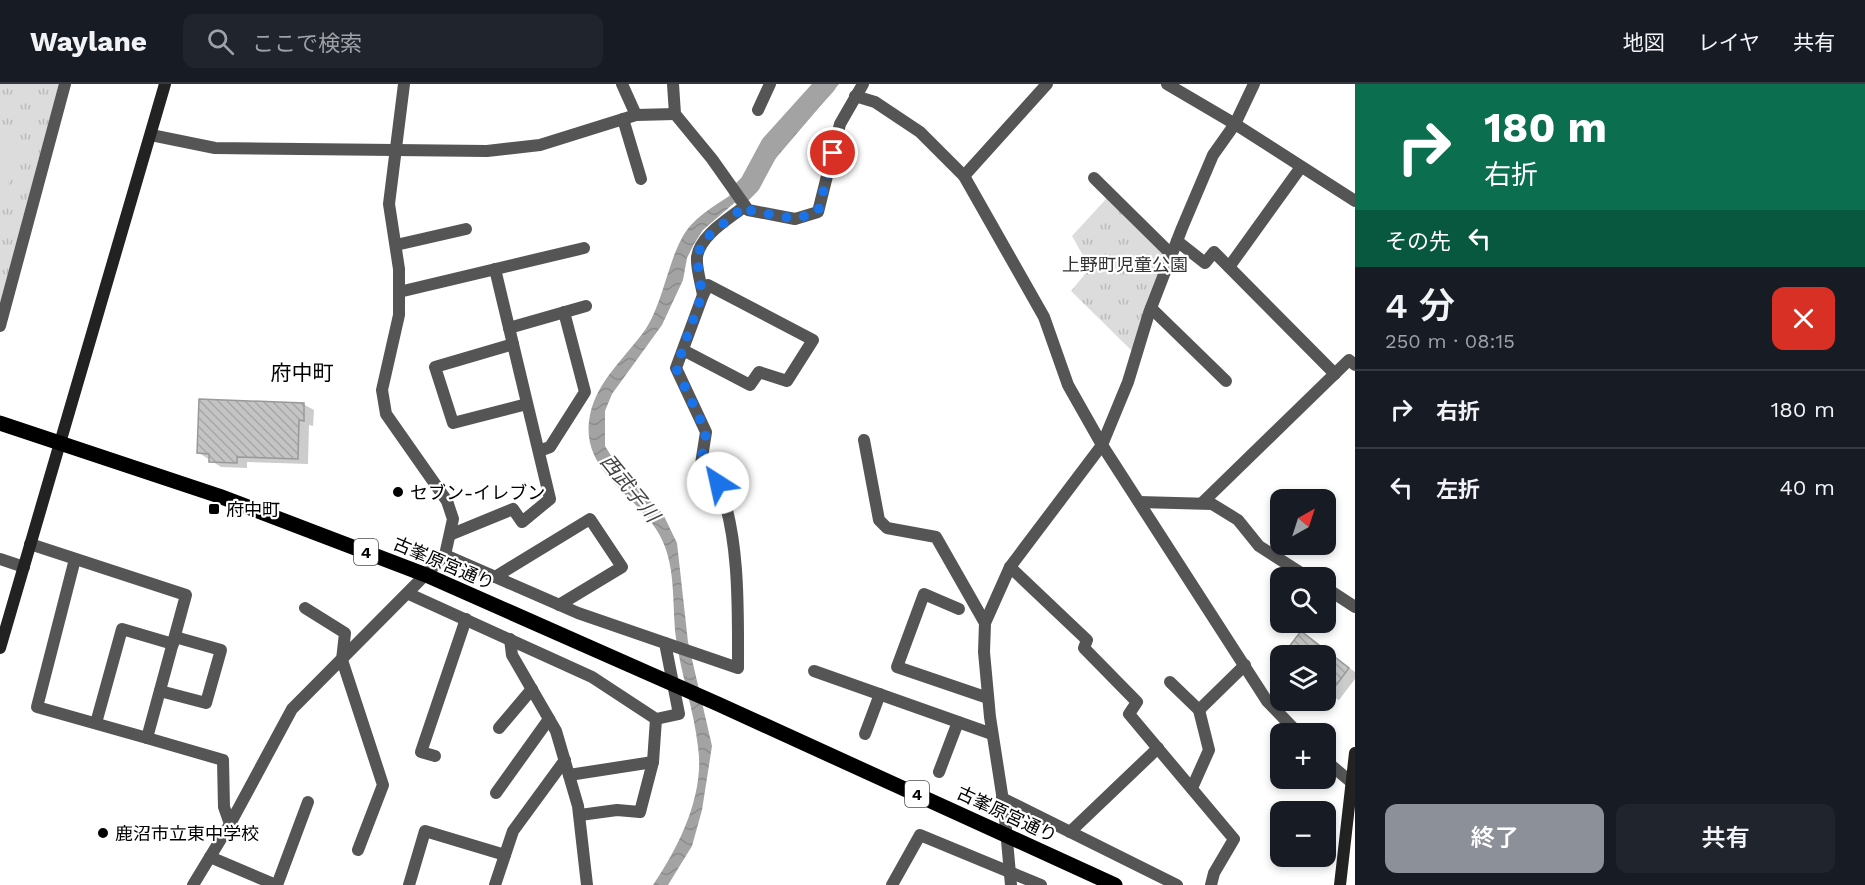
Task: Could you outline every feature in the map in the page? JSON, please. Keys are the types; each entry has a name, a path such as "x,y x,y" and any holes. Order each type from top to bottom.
{"main road":[{"name":"古峯原宮通り","path":"0,423 219,496 426,575 665,680 1115,885"}],"street":[{"path":"0,326 65,84"},
{"path":"0,648 165,84"},
{"path":"193,885 230,824 292,709 409,594 445,555 452,534 453,519 447,501 386,414 382,390 399,315 396,245 389,204 398,149 404,84"},
{"path":"622,84 641,179"},
{"path":"673,84 675,114 712,159 748,210 795,219 818,212 840,124 863,84"},
{"path":"758,110 770,84"},
{"path":"964,176 1047,84"},
{"path":"1167,84 1235,123 1355,201"},
{"path":"1010,872 1003,802 988,698 984,652 985,623 1010,567 1102,445 1128,382 1151,308 1213,155 1235,123 1254,84"},
{"path":"855,96 875,102 920,132 964,176 1044,317 1068,385 1102,445 1268,701 1289,723"},
{"path":"151,135 215,148 488,151 540,145 630,117 675,114"},
{"path":"1229,267 1301,167"},
{"path":"1094,178 1172,255"},
{"path":"702,295 697,259 699,251 707,237 745,206"},
{"path":"396,245 466,229"},
{"path":"1177,241 1205,263 1214,252 1335,374"},
{"path":"399,292 584,248"},
{"path":"452,534 513,509 522,522 550,499 495,269"},
{"path":"445,555 559,605 738,668 738,609 732,540 718,483 701,464 706,432 676,368 702,295 708,285 813,340 787,381 759,372 750,385 683,350"},
{"path":"509,328 586,306"},
{"path":"1151,308 1226,381"},
{"path":"538,451 550,447 585,392 564,312"},
{"path":"513,344 435,367 453,423 527,404"},
{"path":"1202,504 1349,360 1355,365"},
{"path":"864,441 879,520 887,528 936,537 985,623"},
{"path":"1138,502 1212,504 1238,520 1259,546 1292,567"},
{"path":"495,577 590,519 622,567 559,605"},
{"path":"30,544 186,595 147,738"},
{"path":"0,559 24,567"},
{"path":"75,559 37,707 223,760 224,807 230,824"},
{"path":"1010,567 1087,640 1084,648 1137,702 1129,714 1234,839 1211,885"},
{"path":"409,594 592,677 656,719 679,714 665,643"},
{"path":"959,609 924,594 897,667 988,698"},
{"path":"1336,595 1355,607"},
{"path":"304,608 345,633 342,660 383,784 358,850"},
{"path":"435,756 422,752 466,619"},
{"path":"96,723 122,629 221,650 206,703 160,691"},
{"path":"510,639 512,655 556,731 580,815 587,885"},
{"path":"1198,710 1245,665"},
{"path":"814,671 992,734"},
{"path":"1170,682 1198,710 1209,750 1192,788"},
{"path":"499,728 532,689"},
{"path":"865,734 880,694"},
{"path":"496,793 549,719"},
{"path":"580,815 617,810 640,812 653,762 656,719"},
{"path":"939,772 958,722"},
{"path":"1071,832 1158,748"},
{"path":"1340,885 1355,753"},
{"path":"495,885 513,831 565,760"},
{"path":"569,775 653,762"},
{"path":"1336,769 1351,782"},
{"path":"210,857 276,885 308,802"},
{"path":"1003,802 1071,832 1178,885"},
{"path":"410,885 425,831 505,855"},
{"path":"892,885 920,834 1041,885"}],"green space":[{"path":"0,84 59,84 0,303"},
{"path":"0,135 21,141 0,209"},
{"name":"上野町児童公園","path":"1107,198 1166,257 1132,351 1071,291 1090,268 1072,236"}],"water":[{"path":"821,84 839,84 747,192 703,230 687,258 683,280 662,325 612,394 605,411 605,446 618,467 663,514 677,543 688,642 712,746 702,810 692,846 668,885 653,885 681,837 694,801 698,783 698,747 676,638 672,577 667,553 654,526 614,483 594,454 589,436 590,415 605,381 652,318 677,247 684,235 697,219 750,178 772,145 796,123"}],"building":[{"path":"199,399 304,403 304,421 299,420 298,459 237,457 237,463 209,462 209,454 197,453"},
{"path":"1299,633 1304,633 1319,645 1290,645"},
{"path":"1336,658 1349,668 1336,685"}],"waterway":[{"name":"西武子川","path":"740,194 750,184 771,145 826,84"}],"place":[{"name":"セブン-イレブン","path":"398,492"},
{"name":"府中町","path":"214,509"},
{"name":"鹿沼市立東中学校","path":"103,833"}],"district":[{"name":"府中町","path":"302,372"}],"route":[{"path":"718,483 701,464 706,432 676,368 702,295 697,259 699,251 707,237 745,206 748,210 766,215 795,219 818,212 833,153"}]}
